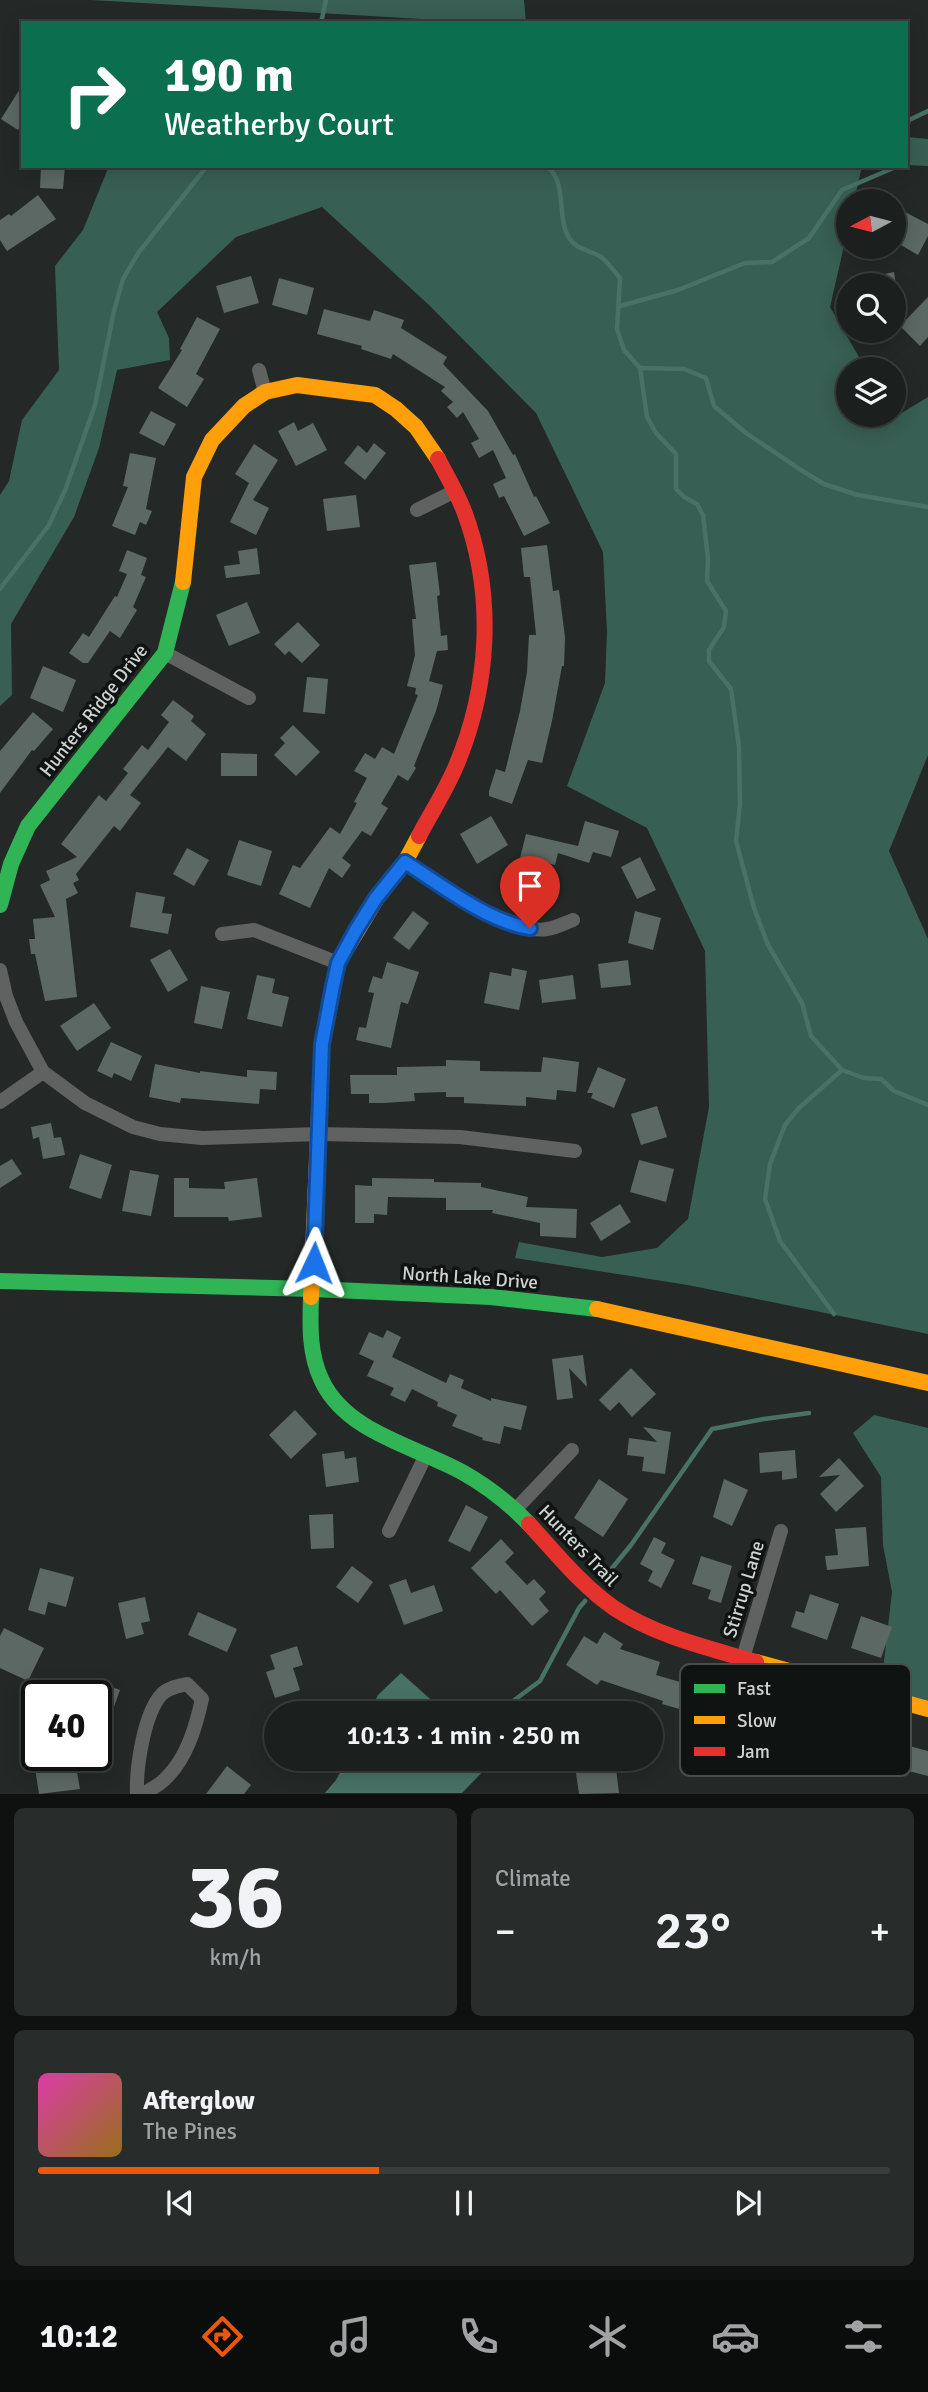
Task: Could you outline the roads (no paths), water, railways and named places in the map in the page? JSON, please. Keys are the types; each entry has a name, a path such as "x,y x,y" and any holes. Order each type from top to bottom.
{"street":[{"path":"259,370 265,393"},
{"name":"Hunters Ridge Drive","path":"0,905 5,878 29,826 165,653 184,577 194,477 212,440 244,406 265,393 298,385 375,395 397,409 430,445 455,491 474,543 482,581 485,630 482,673 476,706 456,766 405,862 376,898 338,963 322,1044 313,1289"},
{"path":"416,510 455,491"},
{"path":"165,653 249,698"},
{"path":"405,862 468,902 513,925 545,930 573,920"},
{"path":"222,934 254,930 338,963"},
{"path":"0,970 16,1023 43,1072 109,1117 132,1127 160,1134 202,1138 317,1134 460,1137 575,1151"},
{"path":"0,1102 43,1072"},
{"name":"North Lake Drive","path":"0,1281 313,1289 491,1297 598,1309 928,1383"},
{"name":"Hunters Trail","path":"313,1289 313,1360 324,1387 354,1418 484,1485 515,1510 573,1574 609,1605 651,1628 765,1664"},
{"path":"515,1510 572,1450"},
{"path":"389,1531 426,1455"},
{"name":"Stirrup Lane","path":"743,1658 781,1531"},
{"path":"137,1794 136,1777 144,1731 160,1695 169,1688 187,1684 202,1699 185,1753 166,1779 143,1794"},
{"name":"Hunters Trail","path":"911,1704 928,1709"}],"waterway":[{"path":"321,21 326,0"},
{"path":"908,123 909,120 928,111"},
{"path":"0,589 49,525 66,488 95,405 123,279 139,252 205,168"},
{"path":"549,168 560,191 563,220 569,238 580,247 601,257 620,278 617,329 624,350 640,368 647,417 656,433 676,454 676,489 697,504 703,515 708,559 707,581 726,611 724,627 709,650 709,661 731,689 739,747 740,804 736,841 754,908 768,945 802,1003 811,1036 842,1070 864,1078 881,1079 894,1091 928,1105"},
{"path":"620,306 678,290 745,263 772,262 809,238 842,190 893,168"},
{"path":"640,368 684,369 706,378 714,406 746,433 824,484 858,495 928,507"},
{"path":"834,1314 780,1241 765,1199 770,1164 785,1125 799,1108 842,1070"},
{"path":"609,1572 712,1429 809,1413"},
{"path":"513,1701 540,1681 585,1601"}]}
